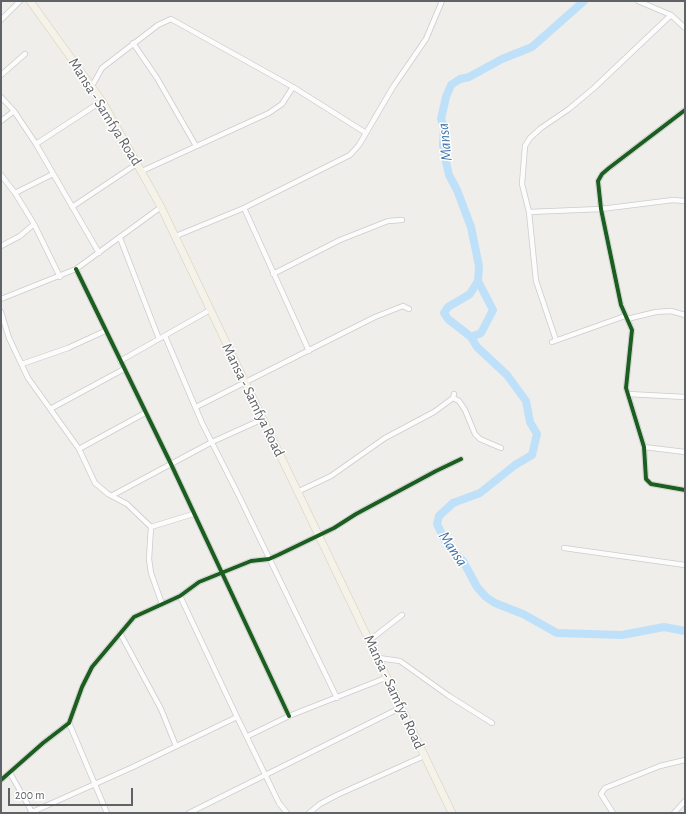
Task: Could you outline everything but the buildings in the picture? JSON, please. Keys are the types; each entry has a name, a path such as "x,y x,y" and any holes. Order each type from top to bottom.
{"main road":[{"name":"Mansa - Samfya Road","path":"30,1 102,101 138,163 161,207 379,658 452,813"}],"street":[{"path":"1,20 20,1"},
{"path":"176,236 244,208 350,155 359,145 393,87 426,39 442,1"},
{"path":"638,1 671,15 685,28"},
{"path":"671,15 594,88 530,138 525,146 523,155 522,184 529,212 536,281 554,341 626,317 671,311 685,314"},
{"path":"92,86 102,68 158,25 171,19 293,87 366,133"},
{"path":"134,43 165,92 196,146"},
{"path":"1,75 25,54"},
{"path":"142,171 278,108 286,99 293,87"},
{"path":"1,97 14,111 36,144 99,253"},
{"path":"36,144 102,101"},
{"path":"685,110 602,174 598,181 601,209 621,304 632,334 625,381 644,447 646,479 648,482 685,490"},
{"path":"1,121 14,111"},
{"path":"72,207 138,163"},
{"path":"1,174 15,193 34,224 60,277"},
{"path":"15,193 53,174"},
{"path":"529,212 601,209 673,200 685,201"},
{"path":"1,299 60,277 76,269 161,207"},
{"path":"244,208 309,352"},
{"path":"273,274 347,237 388,221 402,220"},
{"path":"1,246 20,236 34,224"},
{"path":"120,238 159,339"},
{"path":"76,269 171,464 193,514 289,716"},
{"path":"196,407 309,352 390,310 403,306 409,309"},
{"path":"120,361 210,310"},
{"path":"1,312 9,338 22,364 37,391 52,408 79,448 95,483 108,494 113,495 127,504 151,527 149,559 151,573 162,604"},
{"path":"22,364 68,348 105,331"},
{"path":"165,336 212,442 337,698"},
{"path":"52,408 124,368"},
{"path":"628,394 685,397"},
{"path":"298,492 331,476 376,444 434,412 454,396 465,410 475,434 480,439 501,448"},
{"path":"79,448 145,413"},
{"path":"113,495 212,442 263,419"},
{"path":"644,447 685,452"},
{"path":"1,780 69,723 88,673 134,617 180,596 199,582 251,562 269,559 334,528 356,514 436,470 461,460"},
{"path":"151,527 193,514"},
{"path":"564,548 685,565"},
{"path":"180,596 279,803 287,813"},
{"path":"370,640 402,615"},
{"path":"120,633 161,709 176,746"},
{"path":"379,658 400,661 448,696 492,724"},
{"path":"248,736 289,716 388,677"},
{"path":"189,813 402,708"},
{"path":"10,773 31,812 94,785 237,716"},
{"path":"69,723 107,813"},
{"path":"309,813 320,804 337,795 424,756"},
{"path":"613,813 601,794 605,788 660,766 685,760"},
{"path":"674,813 685,801"}],"waterway":[{"name":"Mansa","path":"584,1 532,47 502,59 469,77 460,79 451,85 446,97 441,119 444,127 443,145 445,157 449,175 457,190 471,227 479,266 478,281 470,294 448,307 444,313 448,319 471,337 477,347 507,375 526,401 530,422 537,434 532,455 515,465 480,493 453,503 439,516 437,524 447,545 463,561 477,587 486,597 495,603 523,614 557,633 622,635 664,627 685,631"},
{"name":"Mansa","path":"471,337 481,333 493,310 478,281"}],"cycle path":[{"path":"685,110 609,168 602,174 598,181 601,209 621,305 632,330 626,388 644,447 646,479 651,484 685,490"},
{"path":"76,269 171,464 289,716"},
{"path":"1,780 43,743 69,723 82,687 92,667 134,617 180,596 199,582 251,561 269,559 334,528 356,514 461,459"}]}
